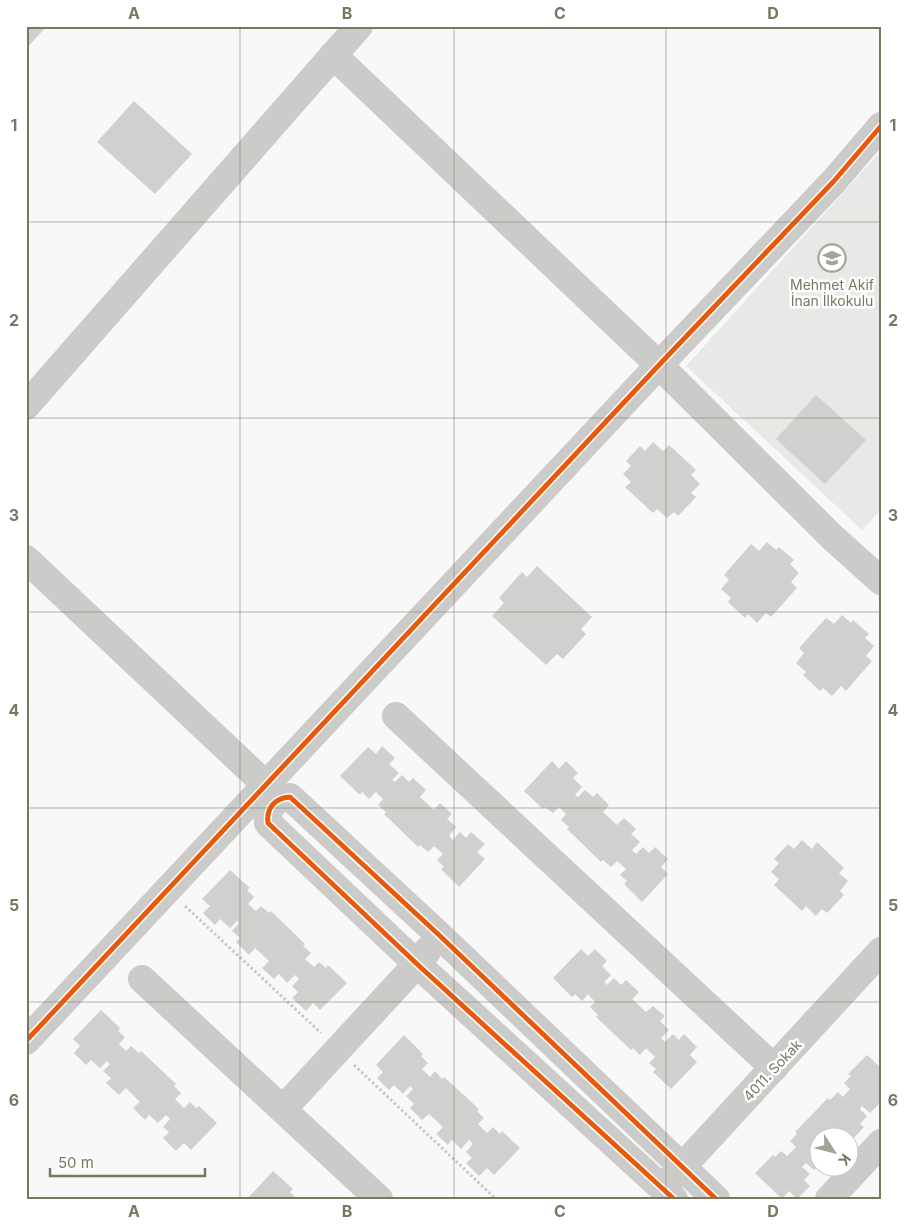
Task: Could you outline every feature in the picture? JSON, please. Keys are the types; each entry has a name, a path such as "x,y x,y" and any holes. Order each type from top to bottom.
{"street":[{"path":"26,406 359,26"},
{"path":"333,55 660,365 832,537 881,581"},
{"path":"26,1041 834,181 881,126"},
{"path":"26,559 266,785"},
{"path":"396,716 774,1068"},
{"path":"668,1193 417,964 268,823 267,816 273,803 290,797 439,935 716,1199"},
{"path":"282,1109 417,964 439,935"},
{"name":"4011. Sokak","path":"668,1193 683,1167 774,1068 877,963"},
{"path":"142,979 379,1199"},
{"path":"829,1199 881,1144"}],"shaded area":[{"name":"Mehmet Akif İnan İlkokulu","path":"881,151 881,510 862,530 686,366"}],"building":[{"path":"26,26 47,26 26,49"},
{"path":"134,101 192,154 155,194 97,142"},
{"path":"816,395 866,440 825,484 776,439"},
{"path":"653,442 663,451 669,445 696,470 691,475 700,484 691,493 696,497 678,516 674,512 667,518 657,509 653,513 625,487 631,482 623,474 631,466 626,461 640,446 645,451"},
{"path":"767,542 776,550 779,547 794,560 790,564 799,573 791,582 797,588 771,617 766,613 757,623 748,614 745,618 728,602 731,598 721,589 729,580 724,575 751,544 759,551"},
{"path":"537,566 592,617 581,629 586,634 563,659 557,654 546,665 492,616 504,603 499,598 522,572 527,577"},
{"path":"842,615 851,623 853,620 869,634 865,638 874,646 866,656 872,661 846,691 841,686 832,696 823,688 820,691 803,675 806,672 796,663 804,653 799,648 826,618 834,624"},
{"path":"382,746 395,758 389,764 399,773 392,780 395,782 402,775 409,782 413,778 426,790 420,797 434,810 440,803 452,814 447,819 456,827 449,836 453,840 460,832 466,838 471,832 485,844 477,852 485,859 459,887 441,869 444,867 437,860 443,854 434,846 428,852 420,845 418,847 384,814 386,812 378,805 383,799 376,792 369,799 362,792 360,795 340,776 368,747 376,754"},
{"path":"552,761 559,769 566,761 578,773 573,778 582,787 575,795 578,797 585,790 593,797 597,793 609,805 603,812 617,825 624,818 636,829 631,834 640,842 632,850 636,854 643,847 649,853 655,847 668,859 661,867 668,874 642,902 624,884 627,881 620,875 626,869 617,861 611,867 603,860 601,862 567,829 569,827 561,820 566,814 559,807 553,813 545,807 543,809 524,791"},
{"path":"802,840 812,849 817,842 844,868 839,873 848,881 840,891 844,895 827,913 822,909 816,916 806,906 802,911 774,885 779,879 771,872 779,863 774,859 788,844 794,849"},
{"path":"230,870 250,888 247,890 254,897 248,904 256,911 261,906 269,913 271,911 305,944 303,946 311,953 305,959 314,967 319,962 326,968 328,965 347,983 320,1010 313,1003 306,1011 292,998 298,992 292,986 299,979 295,975 287,983 279,974 274,979 262,968 269,961 255,948 249,955 236,942 240,938 232,931 239,923 237,921 230,928 220,919 215,925 203,913 210,906 202,899"},
{"path":"581,949 588,956 595,949 607,961 602,966 611,975 604,982 607,985 614,978 621,985 626,980 639,992 632,999 646,1012 653,1006 665,1016 660,1021 669,1030 661,1038 665,1042 673,1034 679,1040 684,1034 697,1047 690,1055 697,1062 671,1089 653,1072 656,1069 649,1063 655,1057 646,1048 640,1055 633,1048 631,1050 596,1017 598,1015 590,1007 595,1002 588,994 582,1001 575,994 572,997 553,978"},
{"path":"101,1010 120,1028 118,1031 125,1037 119,1044 126,1051 131,1046 139,1053 141,1051 176,1084 174,1086 181,1093 175,1099 184,1108 190,1102 196,1108 199,1106 217,1123 191,1150 184,1143 176,1151 163,1138 169,1132 163,1127 170,1119 166,1115 158,1123 149,1115 145,1120 133,1108 140,1102 126,1088 119,1095 106,1083 111,1078 103,1071 110,1064 107,1061 100,1068 91,1060 86,1065 74,1053 80,1046 73,1039"},
{"path":"404,1035 423,1054 421,1056 428,1063 422,1069 430,1077 435,1071 479,1109 477,1111 484,1118 478,1124 487,1133 493,1127 500,1134 502,1131 520,1148 494,1175 487,1168 479,1176 466,1163 472,1158 466,1152 473,1144 469,1140 461,1149 452,1140 448,1145 436,1134 443,1127 429,1114 422,1120 410,1108 414,1104 406,1096 413,1089 410,1086 403,1094 394,1085 389,1090 377,1078 383,1072 376,1065"},
{"path":"867,1055 881,1068 881,1106 879,1104 870,1113 862,1106 860,1109 867,1116 860,1124 864,1127 860,1131 860,1128 810,1128 810,1166 806,1163 802,1167 810,1174 804,1180 810,1186 797,1199 789,1191 782,1199 755,1173 773,1155 775,1157 781,1151 787,1156 796,1147 790,1141 797,1134 795,1132 828,1098 830,1100 838,1092 843,1097 850,1089 844,1083 851,1076 848,1074"},
{"path":"273,1171 293,1189 290,1192 297,1199 247,1199"}],"cycle path":[{"path":"26,1041 659,365 834,181 881,126"},
{"path":"674,1199 417,964 268,823 270,808 280,799 290,797 439,935 716,1199"}],"place":[{"name":"Mehmet Akif İnan İlkokulu","path":"832,258"}]}
